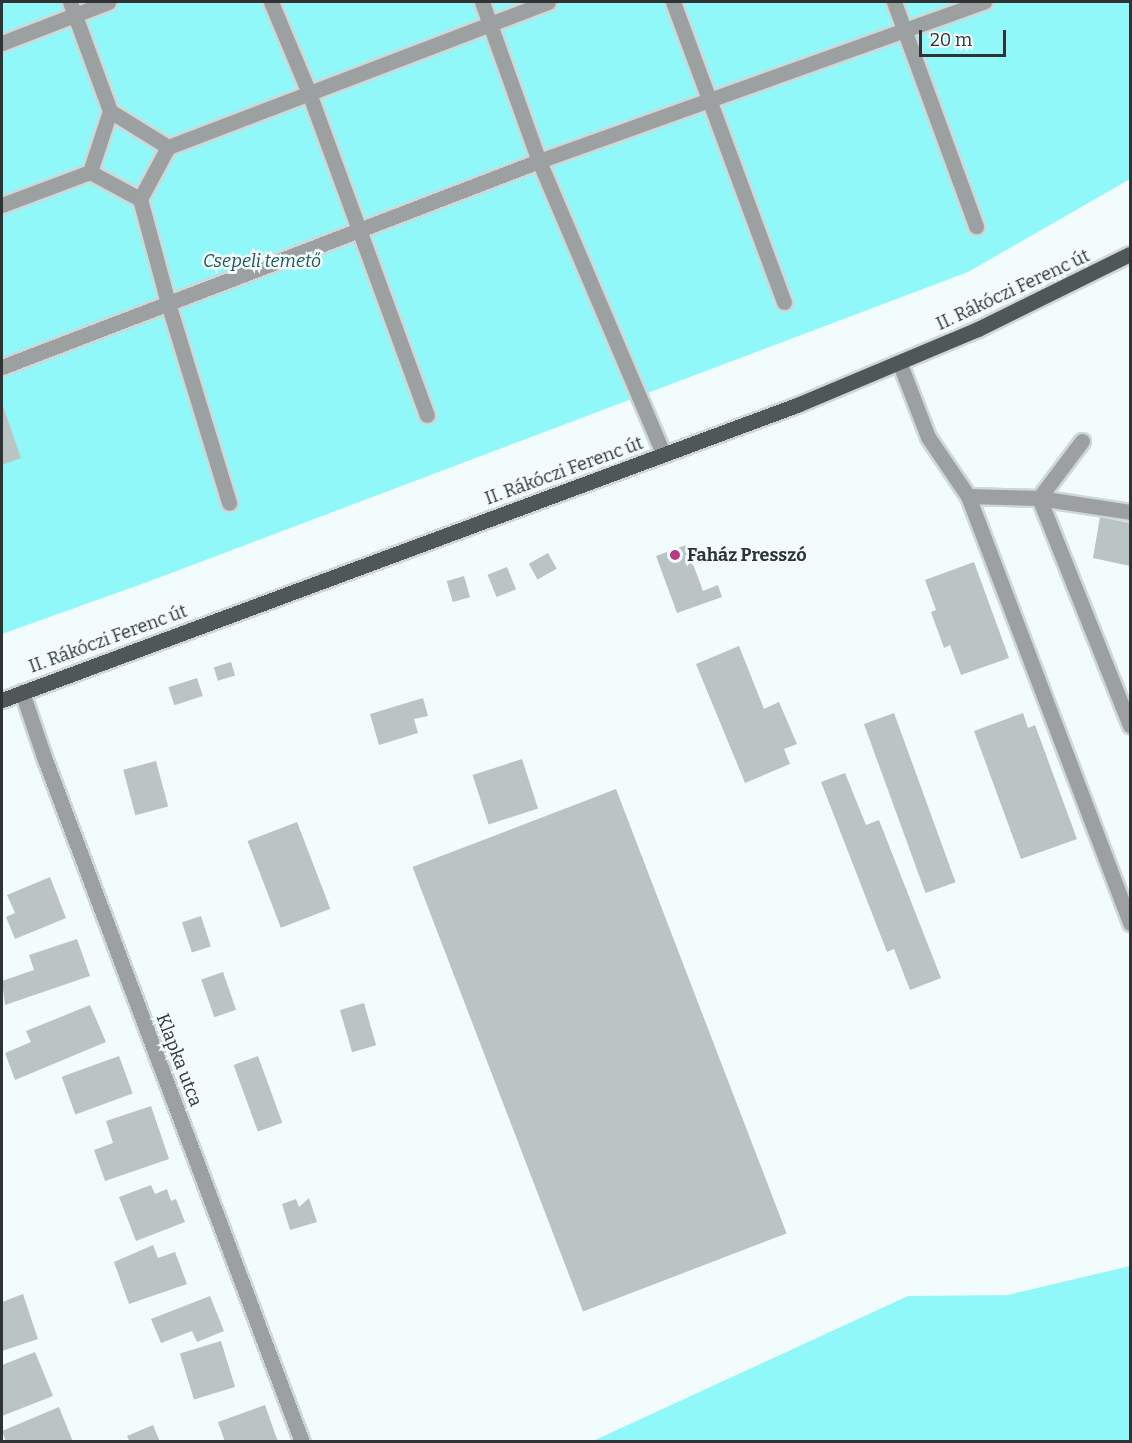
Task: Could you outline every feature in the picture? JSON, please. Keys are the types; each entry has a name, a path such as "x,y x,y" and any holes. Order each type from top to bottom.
{"main road":[{"name":"II. Rákóczi Ferenc út","path":"2,700 664,455 900,364 1131,254"}],"street":[{"path":"2,43 72,8 108,2"},
{"path":"271,2 309,93 427,415"},
{"path":"482,2 539,161 664,455"},
{"path":"229,503 168,303 140,199 168,147 490,22 522,7 548,2"},
{"path":"673,2 784,302"},
{"path":"894,2 976,226"},
{"path":"2,367 539,161 984,2"},
{"path":"72,8 110,111 168,147"},
{"path":"90,172 110,111"},
{"path":"2,205 90,172 140,199"},
{"path":"900,364 928,437 968,495 1131,923"},
{"path":"1039,498 1082,441"},
{"path":"968,495 1039,498 1131,512"},
{"path":"1039,498 1131,725"},
{"name":"Klapka utca","path":"22,692 52,779 302,1442"}],"green space":[{"name":"Csepeli temető","path":"2,2 1130,2 1130,179 968,272 150,581 2,634"},
{"path":"1130,1266 1130,1441 593,1441 908,1296 1008,1295"}],"building":[{"path":"2,403 21,458 2,465"},
{"path":"1100,517 1130,523 1130,566 1093,558"},
{"path":"686,545 703,591 718,585 722,597 677,613 656,556"},
{"path":"548,553 557,569 537,579 529,564"},
{"path":"974,562 1009,658 961,675 950,645 944,648 931,612 936,610 925,580"},
{"path":"507,567 516,589 497,597 488,575"},
{"path":"464,576 470,597 453,602 447,581"},
{"path":"739,646 764,709 779,702 797,744 784,749 790,764 745,783 696,664"},
{"path":"231,662 235,675 218,681 214,667"},
{"path":"197,678 203,696 174,705 168,687"},
{"path":"423,698 428,716 414,719 418,733 379,745 370,714"},
{"path":"894,713 956,882 925,893 864,724"},
{"path":"1023,713 1028,728 1035,725 1077,839 1021,859 974,731"},
{"path":"522,759 538,808 489,825 473,775"},
{"path":"156,761 168,806 135,815 123,770"},
{"path":"845,773 866,825 879,820 941,978 910,990 894,949 887,952 821,782"},
{"path":"616,789 787,1233 583,1312 412,867"},
{"path":"297,822 330,909 281,928 248,841"},
{"path":"50,877 66,918 15,939 6,917 15,913 7,895"},
{"path":"201,916 211,946 192,953 182,922"},
{"path":"77,939 90,976 5,1005 2,981 34,970 29,955"},
{"path":"223,972 236,1010 214,1017 201,979"},
{"path":"364,1003 376,1045 352,1052 340,1010"},
{"path":"90,1005 106,1042 15,1080 5,1053 31,1042 26,1031"},
{"path":"119,1056 133,1094 75,1114 62,1077"},
{"path":"258,1056 282,1123 258,1132 234,1065"},
{"path":"151,1106 169,1159 105,1181 94,1150 113,1143 106,1121"},
{"path":"151,1185 155,1194 167,1189 171,1201 176,1199 185,1222 136,1241 119,1197"},
{"path":"309,1198 317,1222 290,1230 282,1204 296,1199 299,1207"},
{"path":"153,1245 158,1258 175,1252 187,1284 129,1304 114,1262"},
{"path":"23,1294 38,1339 2,1351 2,1302"},
{"path":"210,1296 224,1331 197,1342 192,1331 161,1343 151,1319"},
{"path":"221,1341 235,1387 194,1399 180,1354"},
{"path":"35,1352 53,1396 2,1416 2,1365"},
{"path":"265,1405 278,1442 225,1442 218,1422"},
{"path":"59,1407 73,1442 6,1442 2,1431"},
{"path":"153,1425 160,1442 130,1442 127,1436"}],"place":[{"name":"Faház Presszó","path":"675,555"}]}
